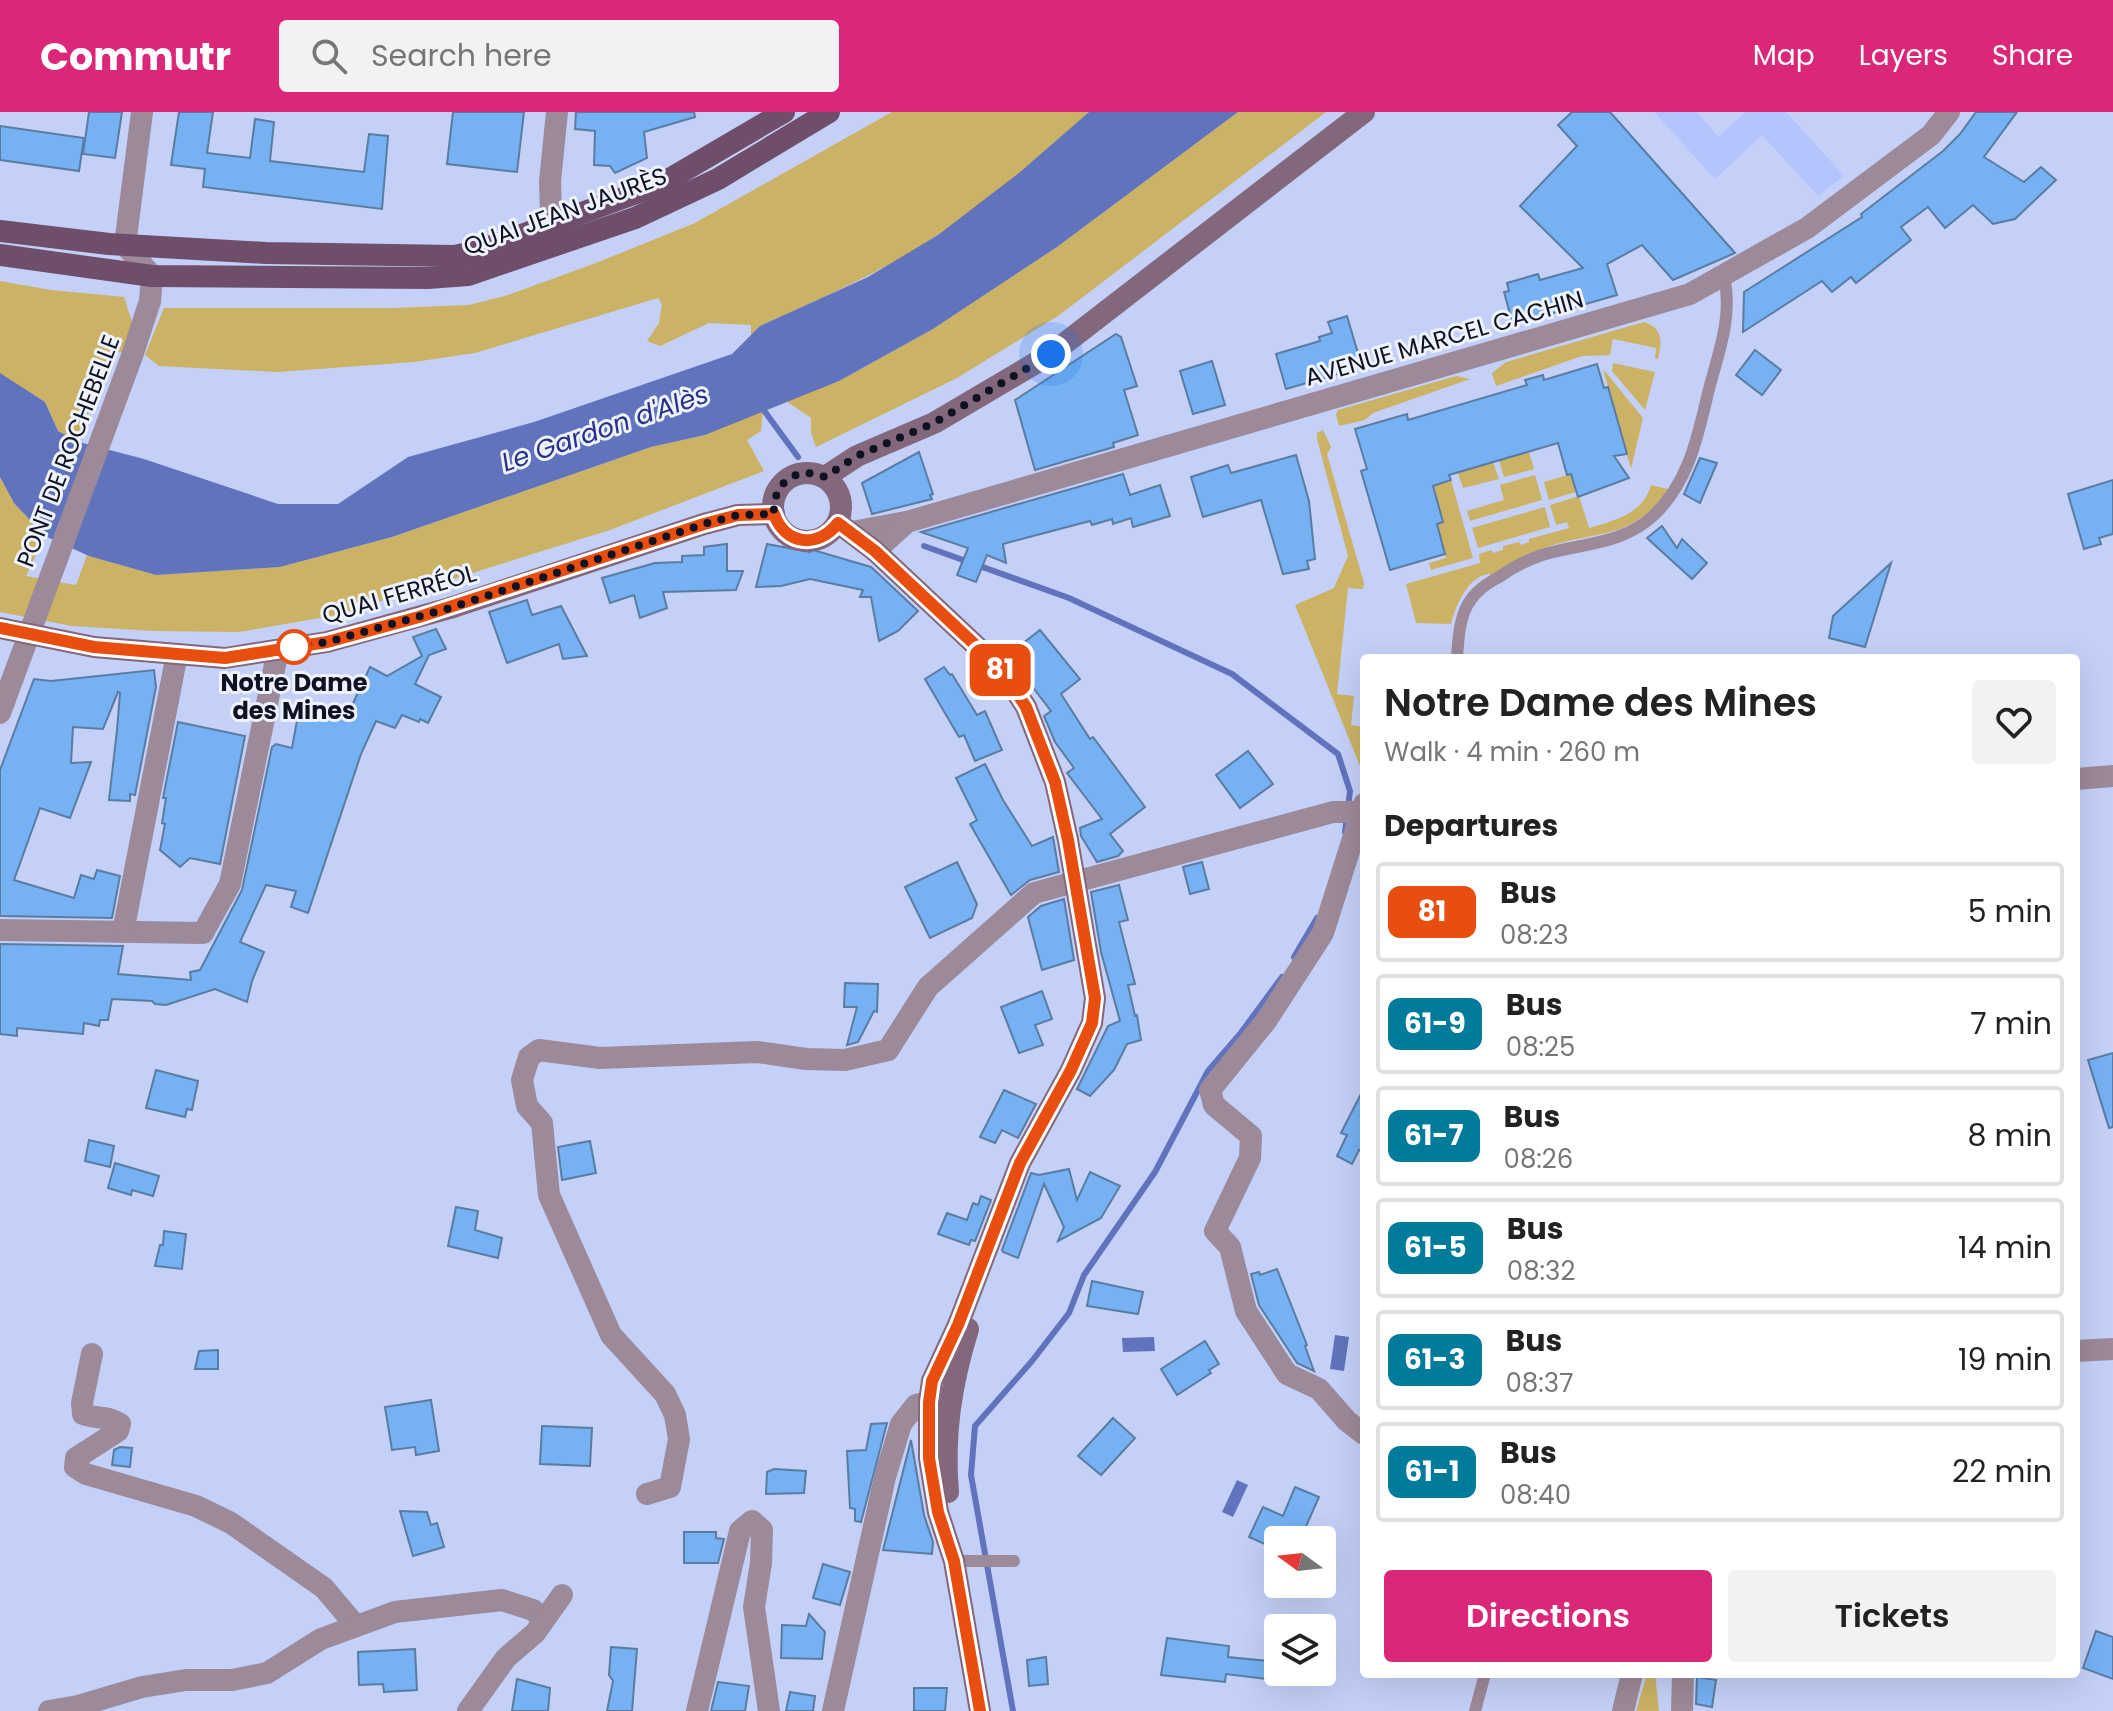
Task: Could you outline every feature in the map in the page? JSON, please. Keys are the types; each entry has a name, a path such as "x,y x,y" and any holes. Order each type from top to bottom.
{"main road":[{"name":"QUAI JEAN JAURÈS","path":"0,252 151,289 468,275 661,184 784,112"},
{"name":"QUAI JEAN JAURÈS","path":"0,231 125,245 266,253 454,256 635,218 718,179 829,112"},
{"path":"825,477 857,456 934,423 1051,354 1364,112"},
{"path":"0,252 87,259 108,257 125,245"},
{"path":"151,289 174,264 266,253"},
{"path":"845,528 803,541 784,532 774,514 775,494 787,479 806,472 825,477 839,492 845,528 875,551 987,656 1008,679 1026,707 1055,782 1091,963 1095,998 1092,1023 1071,1070 1020,1163 991,1244 932,1381 929,1458 933,1485 938,1512 961,1561"},
{"name":"QUAI FERRÉOL","path":"0,628 30,627 94,647 225,658 327,642 450,608 704,524 738,515 774,514"},
{"path":"980,1711 945,1462 948,1410 955,1370 983,1288 991,1244"}],"street":[{"path":"142,112 125,245 151,289"},
{"path":"552,235 550,181 557,112"},
{"name":"AVENUE MARCEL CACHIN","path":"845,528 907,522 1690,294 1807,228 1931,135 1949,112"},
{"name":"PONT DE ROCHEBELLE","path":"0,713 132,356 151,289"},
{"name":"AVENUE MARCEL CACHIN","path":"875,551 907,522"},
{"path":"0,930 203,933 230,884 278,650"},
{"path":"123,932 177,654"},
{"path":"2080,779 2113,776"},
{"path":"647,1494 670,1487 679,1439 675,1415 665,1394 611,1335 549,1195 542,1123 527,1106 522,1080 529,1057 539,1050 600,1058 757,1052 806,1059 845,1060 888,1050 928,987 1034,893 1333,812 1360,808"},
{"path":"1360,815 1323,933 1266,1021 1210,1090 1214,1105 1251,1136 1250,1158 1215,1231 1230,1247 1246,1311 1287,1374 1319,1389 1360,1431"},
{"path":"2080,1351 2113,1349"},
{"path":"92,1354 82,1403 83,1414 92,1418 113,1419 120,1424 118,1431 76,1458 75,1467 86,1474 196,1506 231,1523 324,1588 356,1626"},
{"path":"833,1711 885,1477 901,1424 916,1405 929,1402"},
{"path":"697,1711 740,1531 752,1521 762,1530 761,1563 754,1607 769,1711"},
{"path":"468,1711 506,1658 535,1633 562,1595"},
{"path":"49,1711 78,1706 142,1687 186,1680 232,1680 267,1673 321,1639 395,1612 502,1600 533,1610 544,1620"},
{"path":"1623,1711 1631,1678"},
{"path":"1682,1711 1683,1678"}],"lane":[{"path":"1458,654 1465,610 1482,588 1514,567 1539,556 1627,534 1652,517 1676,489 1694,449 1726,323 1729,296 1724,277"},
{"path":"961,1561 1014,1561"},
{"path":"1475,1711 1484,1678"}],"shaded area":[{"path":"892,112 1089,112 996,193 936,236 872,273 760,326 751,337 751,325 709,323 660,346 647,341 659,323 662,304 658,298 475,353 414,362 277,372 159,366 145,355 164,308 393,308 469,305 505,296 695,223"},
{"path":"1238,112 1326,112 1058,316 957,378 816,447 811,418 786,401 839,381 933,329 1057,247"},
{"path":"1654,112 1697,112 1718,137 1746,112 1786,112 1844,176 1818,196 1762,135 1715,179"},
{"path":"0,281 124,297 133,325 123,353 110,350 79,442 58,431 45,402 0,374"},
{"path":"1644,322 1655,328 1660,336 1658,359 1655,358 1656,348 1613,339 1610,355 1582,356 1496,386 1492,373 1506,362"},
{"path":"1613,363 1655,372 1645,410 1612,371"},
{"path":"1603,369 1643,418 1631,469"},
{"path":"1456,376 1470,379 1373,413 1365,420 1339,426 1338,410"},
{"path":"763,410 761,431 747,440 764,471 610,530 337,615 239,632 72,626 0,612 0,477 14,503 45,536 26,576 76,585 87,555 156,575 280,567 392,537 651,447 705,435"},
{"path":"1323,430 1331,447 1327,454 1364,583 1363,589 1348,588 1337,694 1354,696 1351,725 1360,726 1360,766 1295,605 1334,588 1348,556 1317,433"},
{"path":"1529,452 1534,469 1504,477 1499,460"},
{"path":"1493,462 1499,479 1463,488 1458,473"},
{"path":"1571,474 1576,492 1549,500 1544,482"},
{"path":"1535,475 1542,500 1470,521 1467,511 1504,500 1500,485"},
{"path":"1451,480 1473,558 1431,570 1429,563 1446,558 1437,524 1443,522 1433,486"},
{"path":"1651,485 1668,489 1655,506 1640,518 1610,532 1539,550 1503,572 1478,578 1462,595 1451,624 1416,623 1406,584 1480,563 1479,554 1503,550 1503,546 1519,542 1521,545 1529,539 1569,528 1567,522 1556,525 1550,505 1579,496 1589,528 1634,510"},
{"path":"1545,507 1550,527 1478,548 1472,528"},
{"path":"1646,1678 1655,1678 1659,1711 1636,1711"}],"water":[{"name":"Le Gardon d'Alès","path":"1089,112 1238,112 1057,247 933,329 839,381 705,435 651,447 392,537 280,567 156,575 89,556 45,536 14,503 0,477 0,373 45,402 58,431 79,442 144,459 278,504 338,504 408,457 534,422 732,354 760,326 868,277 938,235 1019,173"},
{"path":"1335,1335 1349,1337 1344,1371 1330,1369"},
{"path":"1154,1337 1155,1351 1123,1352 1122,1338"},
{"path":"1237,1480 1248,1485 1233,1517 1222,1512"}],"building":[{"path":"89,112 122,112 115,158 83,154"},
{"path":"179,112 213,112 207,153 250,158 255,119 274,122 270,161 364,172 369,134 388,136 382,209 203,187 205,169 171,165"},
{"path":"453,112 524,112 517,172 447,164"},
{"path":"576,112 694,112 695,117 644,132 647,158 615,173 610,166 594,165 595,131 575,129"},
{"path":"1572,112 1610,112 1735,253 1673,280 1642,245 1607,264 1617,295 1513,325 1504,292 1509,291 1507,283 1538,274 1540,280 1583,268 1520,206 1577,146 1558,125"},
{"path":"1976,112 2017,112 1984,157 2024,182 2041,167 2056,180 2015,219 1993,224 1973,205 1945,228 1928,207 1901,227 1911,240 1856,283 1851,277 1832,292 1822,281 1743,332 1744,292 1862,217 1861,214 1943,151"},
{"path":"0,126 84,138 79,171 0,160"},
{"path":"1347,316 1362,367 1286,389 1276,354 1320,341 1319,337 1332,333 1328,322"},
{"path":"1116,334 1121,337 1137,386 1124,390 1138,435 1113,443 1114,447 1035,470 1015,400"},
{"path":"1755,350 1781,370 1762,395 1736,375"},
{"path":"1212,361 1225,405 1193,414 1180,371"},
{"path":"1597,364 1604,388 1608,387 1627,454 1614,456 1629,478 1578,497 1571,474 1567,475 1558,443 1449,475 1451,480 1433,486 1443,522 1437,524 1445,554 1390,570 1361,471 1367,469 1355,429 1407,414 1408,420 1527,385 1525,380 1543,375 1544,380"},
{"path":"919,452 932,499 872,514 862,483"},
{"path":"1296,455 1309,501 1315,559 1307,561 1309,569 1283,574 1261,500 1203,517 1191,477 1228,465 1231,473"},
{"path":"1700,458 1717,463 1700,503 1684,494"},
{"path":"1123,474 1130,495 1160,485 1170,516 1133,527 1131,518 1113,524 1112,519 1092,525 1090,521 1003,544 1006,563 987,555 976,582 957,575 968,548 921,532"},
{"path":"2113,480 2113,534 2099,538 2101,544 2084,549 2068,494"},
{"path":"1662,526 1677,548 1682,539 1707,563 1692,579 1647,538"},
{"path":"727,544 727,571 743,571 736,590 663,592 667,608 640,618 634,595 610,603 602,578 655,563 682,562 682,556 704,555 704,547"},
{"path":"767,544 810,552 810,549 871,567 918,611 898,631 879,641 871,597 860,597 863,590 810,579 781,586 756,587"},
{"path":"1891,563 1865,647 1829,638 1833,616"},
{"path":"527,600 532,615 561,606 587,656 563,659 559,644 507,663 489,612"},
{"path":"436,629 446,649 429,655 415,684 441,697 428,723 402,715 395,728 376,721 361,754 308,913 291,907 296,891 266,885 240,942 264,952 247,1002 215,989 166,1005 152,1001 112,999 108,1020 100,1020 99,1026 84,1023 83,1034 17,1028 17,1036 0,1034 0,944 123,946 118,974 191,980 190,972 200,970 242,890 272,747 276,744 292,748 300,704 348,714 370,667 387,676 422,656 413,637"},
{"path":"1040,630 1080,679 1061,694 1090,739 1093,737 1145,807 1110,834 1123,851 1118,856 1097,862 1081,836 1080,828 1102,819 1067,773 1074,768 1055,742 1044,716 1051,711 1008,655"},
{"path":"944,667 952,674 977,715 985,711 1002,750 975,761 964,735 959,737 925,679"},
{"path":"154,670 156,687 135,795 130,794 130,801 109,800 118,692 103,729 73,727 71,763 91,762 70,818 40,808 14,880 74,898 81,875 94,879 97,870 120,876 112,918 0,916 0,770 34,679 51,681"},
{"path":"178,722 245,736 220,864 190,858 180,867 160,850 165,824 162,823 166,798 163,798"},
{"path":"1248,751 1273,784 1240,808 1216,775"},
{"path":"985,764 1032,846 1053,837 1059,872 1030,880 1011,895 970,824 977,820 956,778"},
{"path":"957,862 977,904 972,918 930,938 905,887"},
{"path":"1202,862 1209,889 1190,894 1183,867"},
{"path":"1119,885 1128,920 1119,922 1135,984 1128,985 1141,1040 1127,1044 1114,1070 1090,1096 1077,1089 1108,1026 1120,1021 1101,952 1091,892"},
{"path":"1064,899 1074,960 1042,970 1028,917 1041,906"},
{"path":"845,983 878,984 877,1012 874,1011 858,1042 847,1045 857,1007 844,1007"},
{"path":"1042,991 1052,1019 1035,1025 1043,1045 1019,1053 1001,1007"},
{"path":"2113,1053 2113,1127 2109,1128 2088,1060"},
{"path":"156,1070 198,1081 192,1110 187,1109 185,1117 146,1108"},
{"path":"1004,1090 1036,1104 1018,1138 1002,1130 995,1143 980,1137"},
{"path":"1360,1096 1360,1151 1352,1164 1337,1156 1347,1135 1341,1133"},
{"path":"89,1140 114,1146 110,1167 85,1161"},
{"path":"590,1141 596,1173 562,1180 558,1147"},
{"path":"115,1163 159,1176 153,1196 132,1190 131,1195 108,1188"},
{"path":"1069,1169 1077,1200 1090,1172 1120,1186 1101,1218 1058,1241 1064,1227 1044,1184 1018,1258 1003,1252 1031,1173 1039,1175"},
{"path":"981,1196 991,1200 975,1241 971,1240 969,1245 938,1234 947,1213 967,1220 973,1203 978,1205"},
{"path":"456,1207 478,1211 475,1230 502,1238 498,1258 448,1246"},
{"path":"164,1231 186,1234 182,1269 155,1266 160,1245 163,1245"},
{"path":"1277,1269 1314,1371 1297,1363 1259,1305 1251,1274 1259,1272 1260,1275"},
{"path":"1092,1281 1143,1292 1138,1314 1087,1306"},
{"path":"1205,1341 1219,1364 1209,1370 1211,1373 1177,1395 1161,1369"},
{"path":"218,1350 218,1369 195,1369 199,1351"},
{"path":"431,1400 439,1451 416,1455 415,1447 392,1450 385,1407"},
{"path":"1113,1418 1135,1438 1101,1475 1078,1456"},
{"path":"887,1423 861,1522 855,1521 855,1509 850,1508 847,1451 866,1450 871,1424"},
{"path":"542,1426 592,1428 590,1466 540,1464"},
{"path":"911,1440 924,1515 933,1542 932,1554 883,1550"},
{"path":"132,1448 130,1467 112,1465 114,1450"},
{"path":"774,1469 806,1471 804,1493 766,1494 767,1472"},
{"path":"1295,1487 1319,1497 1306,1526 1264,1526 1264,1544 1249,1537 1263,1507 1283,1516"},
{"path":"400,1511 427,1512 431,1525 437,1523 444,1547 413,1556"},
{"path":"684,1532 716,1532 716,1538 724,1539 718,1563 684,1563"},
{"path":"823,1564 850,1572 840,1605 813,1598"},
{"path":"809,1614 825,1632 822,1659 781,1658 782,1625 806,1626"},
{"path":"2096,1631 2113,1637 2113,1679 2083,1668"},
{"path":"1167,1638 1229,1646 1228,1657 1264,1661 1264,1679 1226,1674 1225,1682 1161,1675"},
{"path":"611,1647 637,1649 632,1711 607,1711 613,1681 609,1675"},
{"path":"415,1649 417,1690 384,1692 383,1684 359,1685 358,1652"},
{"path":"1046,1657 1048,1684 1029,1686 1027,1660"},
{"path":"1697,1678 1716,1680 1712,1707 1696,1704"},
{"path":"517,1679 550,1688 548,1711 512,1711"},
{"path":"718,1682 749,1686 745,1711 711,1711"},
{"path":"914,1688 947,1688 945,1711 914,1711"},
{"path":"790,1692 815,1696 813,1711 786,1711"}],"waterway":[{"path":"760,405 798,457"},
{"path":"924,546 1069,598 1232,674 1338,754 1350,791 1345,832"},
{"path":"1294,957 1317,918"},
{"path":"1013,1711 971,1475 975,1426 1069,1313 1084,1275 1155,1172 1208,1071 1282,977"}],"bus line":[{"name":"81","path":"0,628 94,647 225,658 327,642 450,608 704,524 738,515 774,514 784,532 803,541 823,537 838,523 852,532 945,615 1008,679 1026,707 1055,782 1091,963 1095,998 1092,1023 1071,1070 1020,1163 991,1244 932,1381 929,1458 938,1512 954,1561 980,1711"}],"place":[{"name":"Notre Dame des Mines","path":"294,647"}],"route":[{"path":"294,647 327,642 450,608 704,524 738,515 774,514 775,494 787,479 806,472 825,477 857,456 934,423 1051,354"}]}
